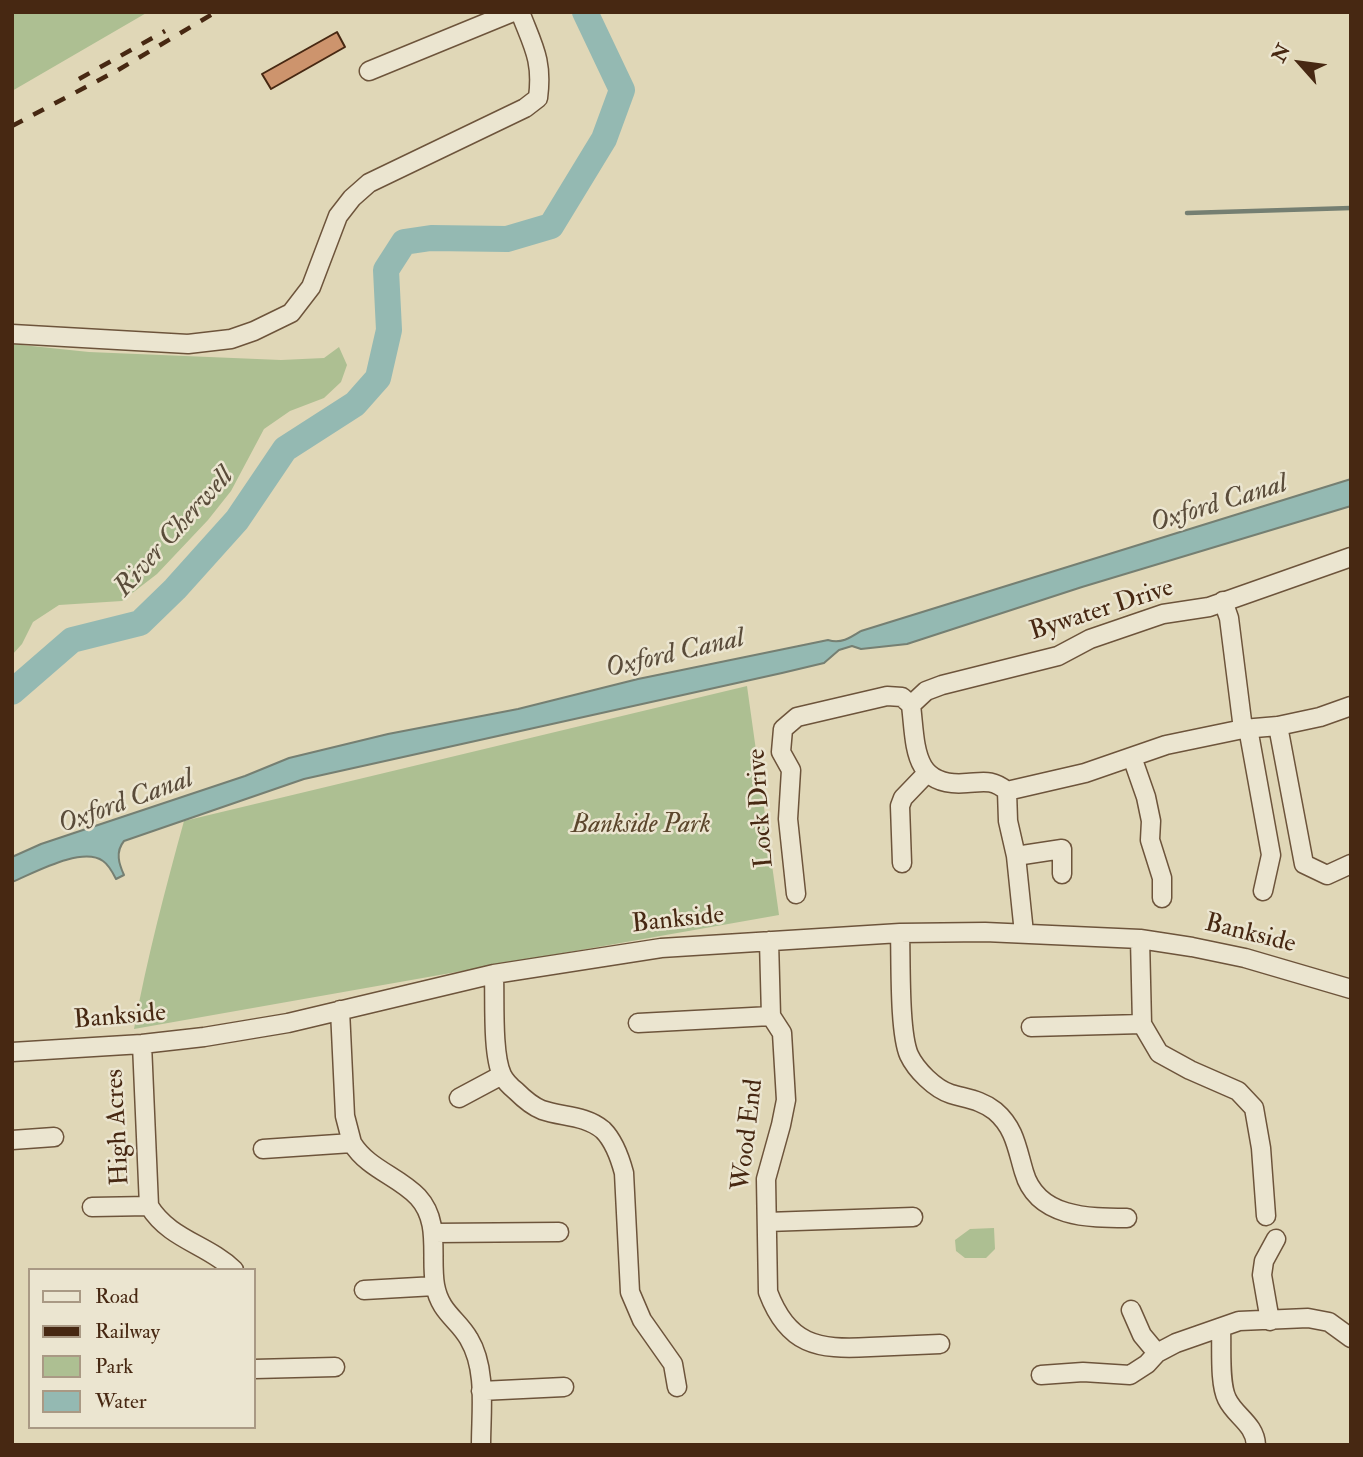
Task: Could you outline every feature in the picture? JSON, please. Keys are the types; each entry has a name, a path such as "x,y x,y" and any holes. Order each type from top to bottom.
{"street":[{"path":"369,71 513,12"},
{"path":"12,334 188,344 231,339 290,313 311,287 338,216 369,183 526,108 538,98 541,74 520,12"},
{"name":"Bywater Drive","path":"911,705 926,691 943,685 1058,656 1090,639 1163,614 1209,607 1351,557"},
{"path":"1223,601 1245,729 1271,855 1263,891"},
{"name":"Lock Drive","path":"796,894 788,819 791,770 781,752 783,729 797,717 887,696 902,697 911,705"},
{"path":"911,705 917,749 932,779 943,784 991,780 1003,788 1085,773 1166,745 1245,729 1278,726 1320,717 1351,706"},
{"path":"1278,726 1304,864 1327,875 1351,864"},
{"path":"1132,757 1146,797 1151,821 1150,840 1162,878 1162,898"},
{"path":"902,863 900,806 903,799 927,773"},
{"path":"1003,788 1016,856 1024,933"},
{"path":"1016,856 1062,849 1062,874"},
{"path":"900,933 905,1037 909,1055 917,1066 937,1086 949,1093 979,1101 1005,1122 1013,1133 1024,1175 1032,1190 1047,1203 1064,1213 1086,1218 1127,1217"},
{"name":"Bankside","path":"12,1052 142,1044 276,1025 494,974 661,948 900,933 1024,933 1140,939 1245,958 1351,989"},
{"path":"1140,939 1142,1024 1159,1053 1238,1091 1254,1108 1261,1148 1266,1216"},
{"name":"Wood End","path":"769,940 771,1016 782,1033 786,1100 766,1179 768,1292 782,1322 796,1335 815,1346 835,1349 940,1344"},
{"path":"494,974 498,1057 502,1075 511,1087 532,1105 544,1111 567,1114 603,1130 620,1156 624,1173 630,1292 642,1320 673,1364 677,1387"},
{"path":"340,1010 345,1116 352,1143 371,1165 419,1198 429,1214 434,1233 435,1286 448,1315 468,1335 476,1351 481,1391 481,1445"},
{"path":"638,1023 771,1016"},
{"path":"1031,1027 1142,1024"},
{"name":"High Acres","path":"142,1044 149,1206 165,1227 216,1256 231,1268"},
{"path":"459,1098 502,1075"},
{"path":"12,1140 54,1137"},
{"path":"263,1149 352,1143"},
{"name":"High Acres","path":"92,1207 149,1206"},
{"name":"Wood End","path":"767,1222 913,1217"},
{"path":"434,1233 559,1232"},
{"path":"1266,1245 1262,1275 1270,1321"},
{"path":"364,1290 435,1286"},
{"path":"1131,1310 1142,1335 1157,1353"},
{"path":"1041,1375 1083,1372 1130,1375 1147,1364 1157,1353 1187,1338 1239,1321 1308,1318 1329,1322 1349,1333"},
{"path":"1221,1328 1224,1391 1228,1402 1248,1423 1256,1438 1256,1445"},
{"path":"256,1369 335,1367"},
{"path":"481,1391 564,1387"}],"green space":[{"path":"12,12 148,12 12,91"},
{"path":"12,344 89,352 281,360 324,358 339,347 347,365 341,382 324,398 290,411 264,429 231,491 208,520 157,574 122,601 59,605 33,622 22,644 12,655"},
{"name":"Bankside Park","path":"747,686 779,915 134,1029 157,924 184,821"},
{"path":"994,1228 995,1249 986,1258 965,1258 956,1251 955,1240 970,1229"}],"water":[{"path":"1351,479 1351,506 1082,587 907,644 861,649 852,646 839,650 824,663 304,779 124,841 119,862 124,875 116,879 103,861 94,857 83,857 58,862 12,882 12,857 41,844 245,776 289,758 388,734 518,709 638,679 828,640 841,641 861,631"}],"building":[{"path":"337,32 345,47 271,89 262,74"}],"waterway":[{"name":"River Cherwell","path":"12,692 72,640 140,623 175,589 237,520 285,449 355,404 378,378 389,330 386,270 404,242 431,238 507,239 551,226 604,139 622,90 585,12"},
{"path":"1187,213 1351,208"}],"railway":[{"path":"12,126 118,70 216,12"},
{"path":"79,79 165,31"}],"water label":[{"name":"Oxford Canal","path":"1219,505"},
{"name":"Oxford Canal","path":"675,655"},
{"name":"Oxford Canal","path":"126,803"}]}
